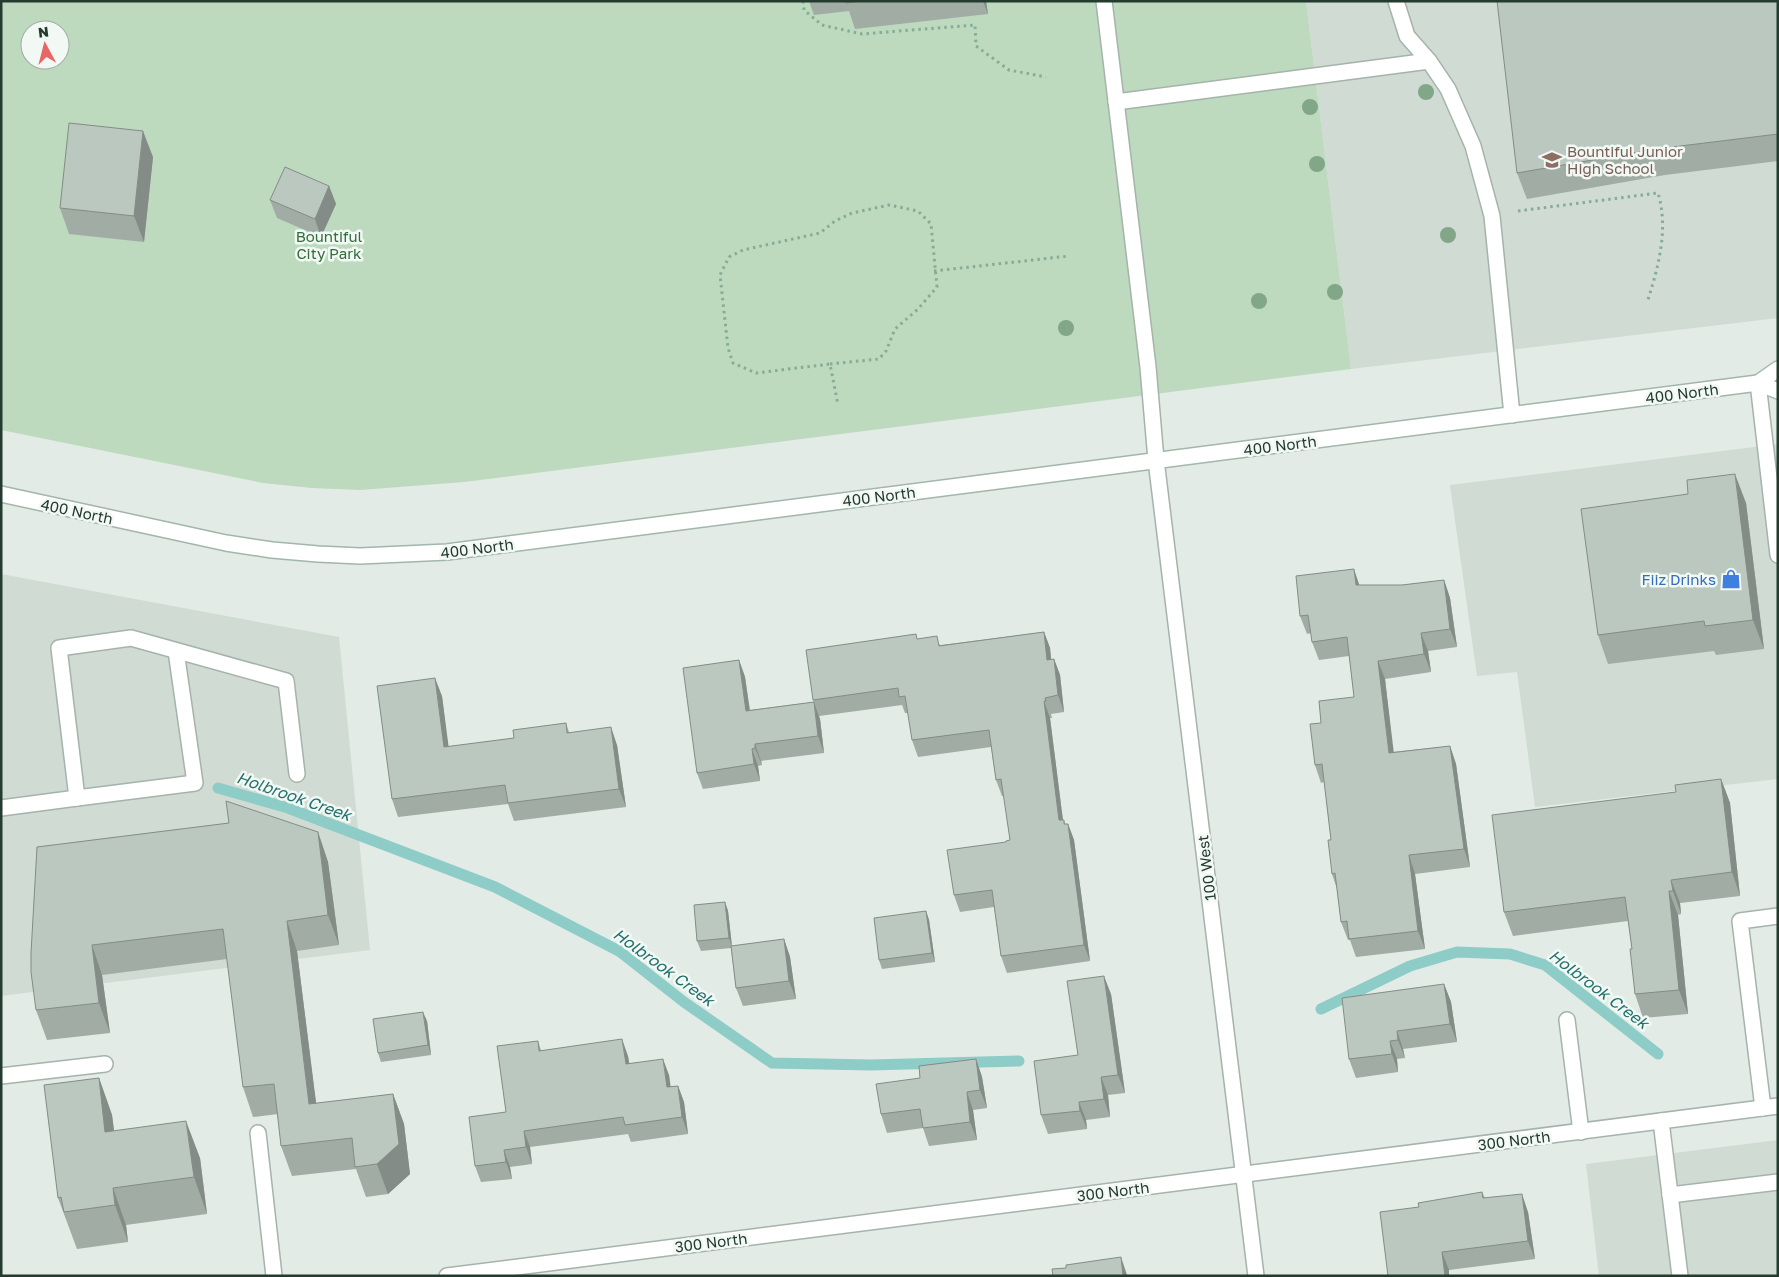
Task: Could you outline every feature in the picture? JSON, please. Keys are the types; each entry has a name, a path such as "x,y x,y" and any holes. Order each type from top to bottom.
{"street":[{"name":"100 West","path":"1104,1 1148,367 1156,460 1256,1276"},
{"path":"1396,1 1407,36 1448,88 1473,146 1492,216 1512,415"},
{"path":"1116,102 1428,61"},
{"name":"400 North","path":"1,494 226,543 272,550 326,554 403,555 447,552 1758,383 1778,369"},
{"path":"1758,383 1778,392"},
{"path":"1758,383 1778,555"},
{"path":"78,798 58,648 131,638 286,681 297,774"},
{"path":"1,808 195,783 176,651"},
{"path":"1770,1107 1740,921 1778,916"},
{"path":"1567,1020 1581,1132"},
{"path":"1,1076 105,1064"},
{"name":"300 North","path":"447,1276 1770,1107"},
{"path":"1661,1121 1680,1276"},
{"path":"258,1132 274,1276"},
{"path":"1670,1195 1778,1182"}],"path":[{"path":"803,1 804,10 822,25 862,34 975,25 976,46 1008,70 1046,77"},
{"path":"1513,211 1658,193 1663,217 1661,238 1657,272 1646,303"},
{"path":"889,205 918,211 931,224 937,287 918,309 895,329 886,351 879,359 830,364 756,373 733,363 728,348 720,275 729,257 743,250 820,234 835,222 852,213 889,205"},
{"path":"934,271 1070,256"},
{"path":"830,364 838,405"}],"shaded area":[{"name":"Bountiful Junior High School","path":"1306,1 1778,1 1778,318 1351,369"},
{"path":"1778,444 1778,779 1535,807 1517,672 1477,676 1450,485"},
{"path":"1,574 339,637 370,950 1,996"},
{"path":"1778,1140 1778,1276 1599,1276 1586,1164"}],"green space":[{"name":"Bountiful City Park","path":"1,1 1306,1 1351,369 464,482 360,490 263,483 1,430"}],"building":[{"name":"Bountiful Junior High School","path":"1497,1 1778,1 1778,134 1656,149 1517,173"},
{"path":"69,123 143,131 134,216 60,208"},
{"path":"285,167 329,186 315,219 270,200"},
{"path":"1735,474 1753,620 1705,626 1704,621 1598,635 1581,509 1688,494 1687,480"},
{"path":"1354,569 1356,585 1402,585 1444,580 1450,629 1421,633 1424,654 1378,661 1389,753 1450,746 1464,849 1409,855 1418,931 1349,939 1347,921 1341,922 1335,873 1332,874 1328,840 1331,840 1322,764 1315,765 1310,724 1321,723 1319,701 1354,697 1347,637 1312,642 1308,615 1300,616 1296,576"},
{"path":"1044,632 1047,660 1054,659 1058,695 1045,698 1046,701 1044,701 1059,820 1064,820 1064,824 1068,824 1084,945 1001,956 992,890 954,895 947,850 1010,840 1001,779 996,780 989,730 912,740 905,696 899,697 898,688 813,700 806,650 916,634 917,639 937,636 939,646"},
{"path":"739,660 746,711 814,702 818,736 755,744 755,748 752,749 754,764 697,773 683,668"},
{"path":"435,678 444,747 514,738 513,730 566,723 567,733 611,727 619,789 508,803 505,785 392,799 377,686"},
{"path":"1721,779 1732,872 1671,880 1673,891 1669,891 1679,990 1635,994 1630,949 1632,949 1625,897 1504,912 1492,815 1676,792 1675,785"},
{"path":"226,801 318,832 328,915 287,921 309,1104 393,1094 399,1144 377,1164 355,1167 352,1138 281,1146 274,1084 243,1087 223,929 92,945 99,1003 36,1010 31,972 31,953 37,847 229,823"},
{"path":"725,902 729,938 697,941 694,905"},
{"path":"926,911 932,953 879,960 874,918"},
{"path":"784,939 789,981 736,988 731,946"},
{"path":"1104,976 1118,1075 1101,1077 1104,1099 1079,1102 1080,1111 1041,1115 1034,1061 1078,1055 1067,981"},
{"path":"1444,984 1450,1024 1397,1031 1398,1040 1390,1041 1392,1054 1349,1059 1342,998"},
{"path":"423,1012 428,1045 378,1053 373,1019"},
{"path":"622,1039 626,1064 663,1059 667,1087 678,1086 682,1117 625,1125 623,1117 524,1131 526,1147 504,1150 506,1162 475,1166 469,1117 506,1112 497,1046 538,1041 539,1051"},
{"path":"976,1059 980,1090 967,1092 970,1122 923,1128 920,1109 881,1114 876,1084 920,1078 919,1066"},
{"path":"99,1078 105,1132 186,1121 194,1177 113,1188 115,1205 64,1212 61,1197 58,1198 44,1085"},
{"path":"1482,1192 1483,1198 1522,1194 1528,1241 1442,1252 1445,1276 1388,1276 1380,1212 1419,1207 1418,1203"},
{"path":"1121,1257 1123,1276 1053,1276 1052,1269 1066,1268 1066,1265"}],"waterway":[{"name":"Holbrook Creek","path":"218,788 288,808 495,887 619,951 684,1002 772,1063 871,1065 1019,1061"},
{"name":"Holbrook Creek","path":"1321,1009 1410,966 1457,952 1510,954 1545,965 1658,1054"}],"place":[{"name":"Bountiful Junior High School","path":"1552,160"},
{"name":"Fiiz Drinks","path":"1731,579"}]}
